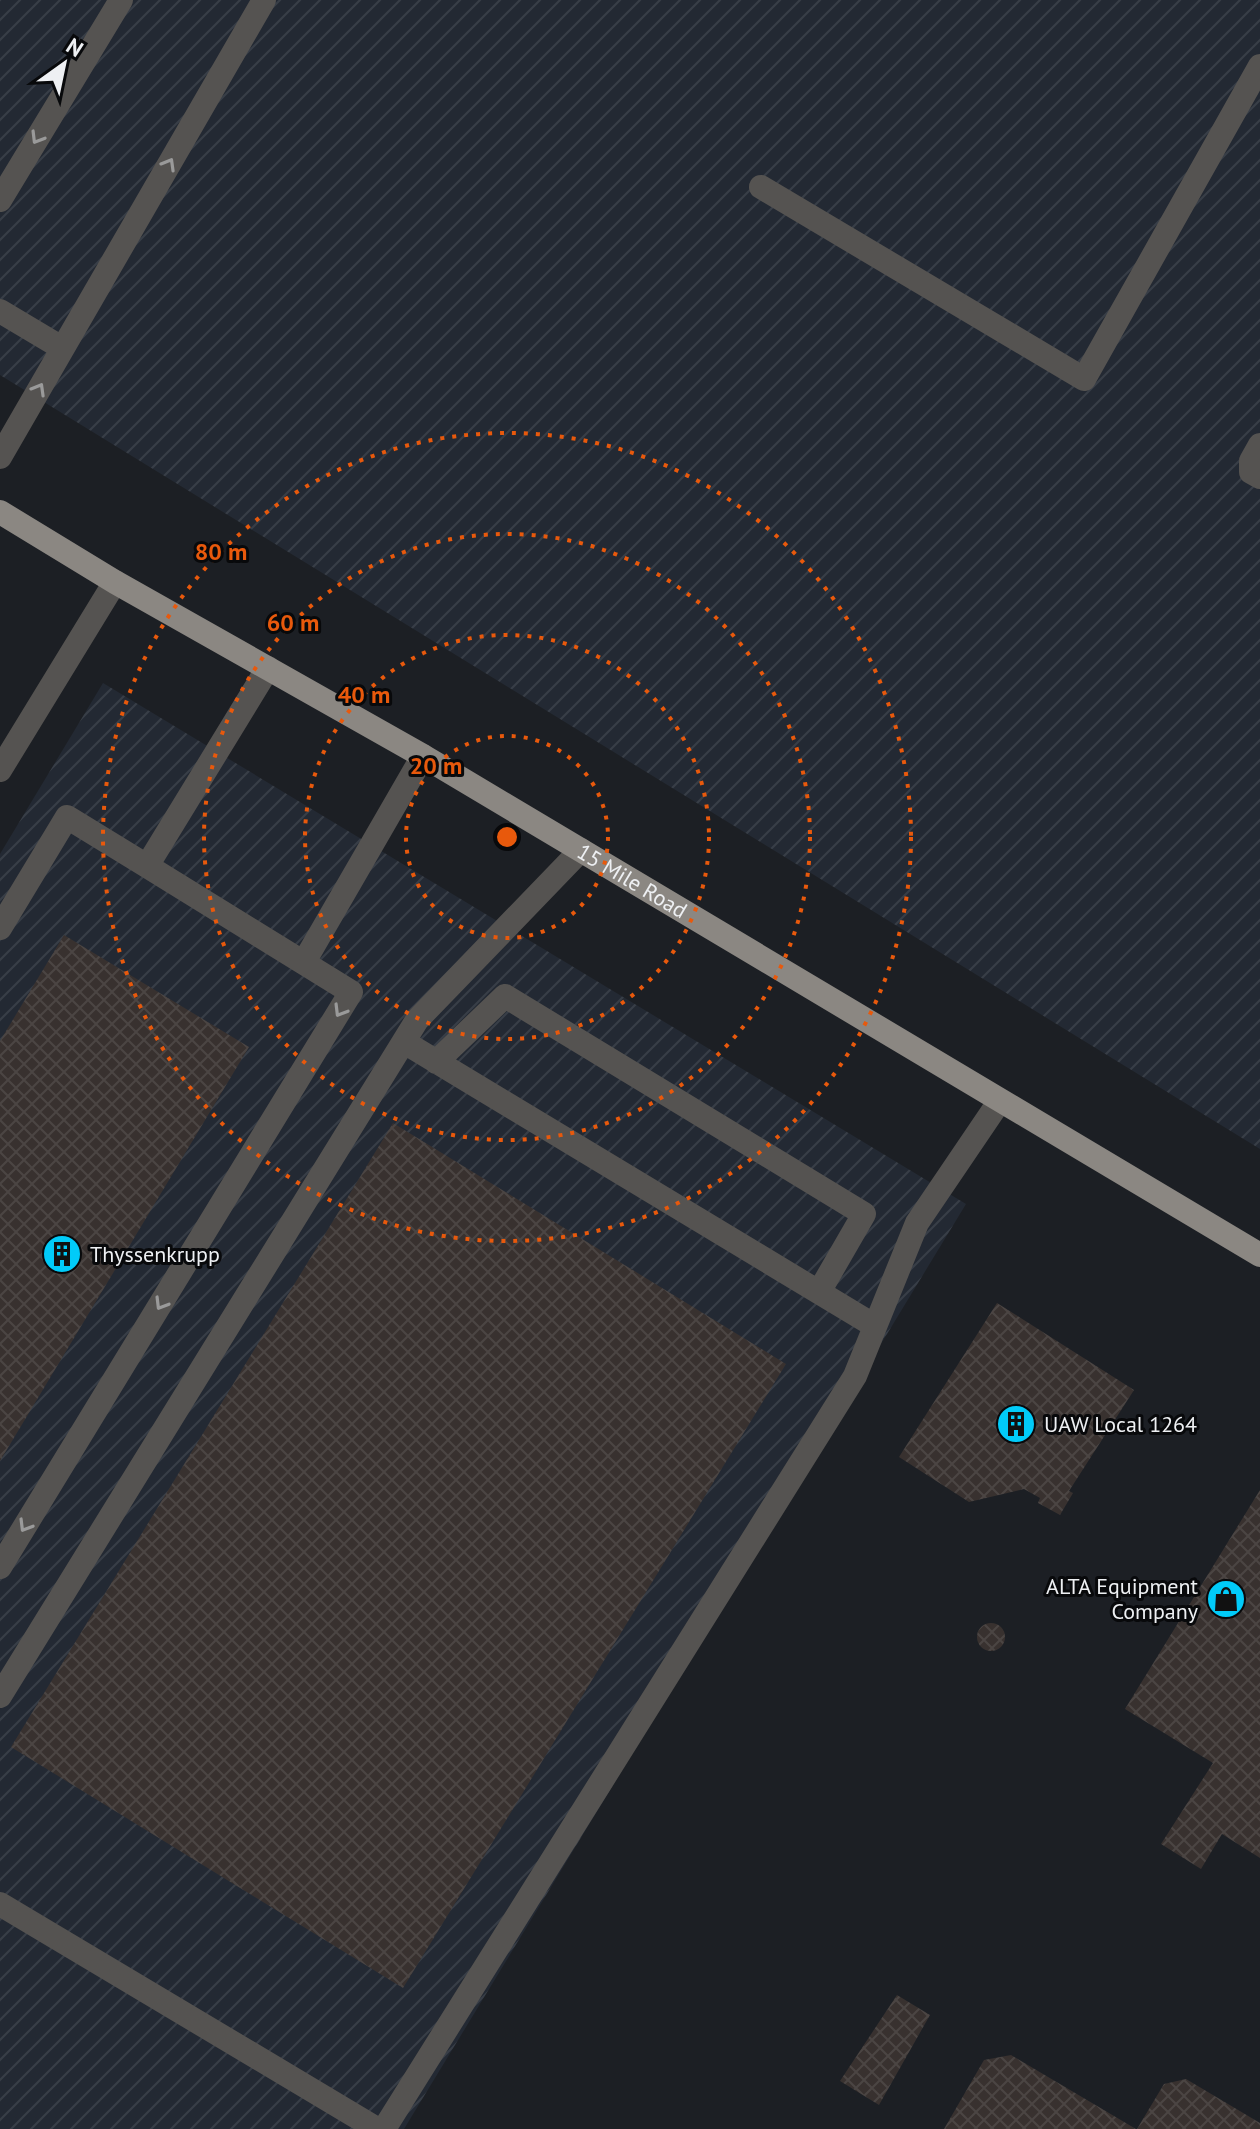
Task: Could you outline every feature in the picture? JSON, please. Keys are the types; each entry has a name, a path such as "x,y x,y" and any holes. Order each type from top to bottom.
{"main road":[{"name":"15 Mile Road","path":"0,512 115,582 423,756 1260,1255"}],"lane":[{"path":"0,200 121,0"},
{"path":"0,457 264,0"},
{"path":"761,187 1084,379 1260,66"},
{"path":"0,311 62,348"},
{"path":"1260,445 1251,461 1251,472 1260,477"},
{"path":"0,770 115,582"},
{"path":"147,866 268,668"},
{"path":"304,962 423,756"},
{"path":"0,928 67,817 351,992 0,1567"},
{"path":"0,1696 417,1020 581,850"},
{"path":"436,1062 505,996 864,1214 819,1292"},
{"path":"404,1042 875,1326"},
{"path":"384,2129 840,1402 855,1376 917,1223 999,1102"},
{"path":"0,1904 377,2129"}],"shaded area":[{"path":"0,0 1260,0 1260,1149 0,375"},
{"path":"103,683 966,1204 404,2129 0,2129 0,854"}],"building":[{"name":"Thyssenkrupp","path":"64,935 249,1047 0,1461 0,1041"},
{"path":"393,1123 786,1364 403,1988 11,1747"},
{"name":"UAW Local 1264","path":"997,1303 1134,1390 1069,1491 1073,1493 1060,1515 1038,1503 1040,1498 1024,1489 969,1502 899,1457"},
{"name":"ALTA Equipment Company","path":"1260,1490 1260,1858 1222,1834 1201,1869 1161,1844 1213,1763 1125,1709"},
{"path":"991,1623 1001,1627 1005,1637 1001,1647 991,1651 981,1647 977,1637 981,1627"},
{"path":"897,1995 930,2015 879,2105 840,2081"},
{"path":"1011,2055 1136,2129 944,2129 984,2060"},
{"path":"1186,2079 1260,2123 1260,2129 1137,2129 1164,2084"}],"place":[{"name":"Thyssenkrupp","path":"62,1254"},
{"name":"UAW Local 1264","path":"1016,1424"},
{"name":"ALTA Equipment Company","path":"1226,1599"}]}
